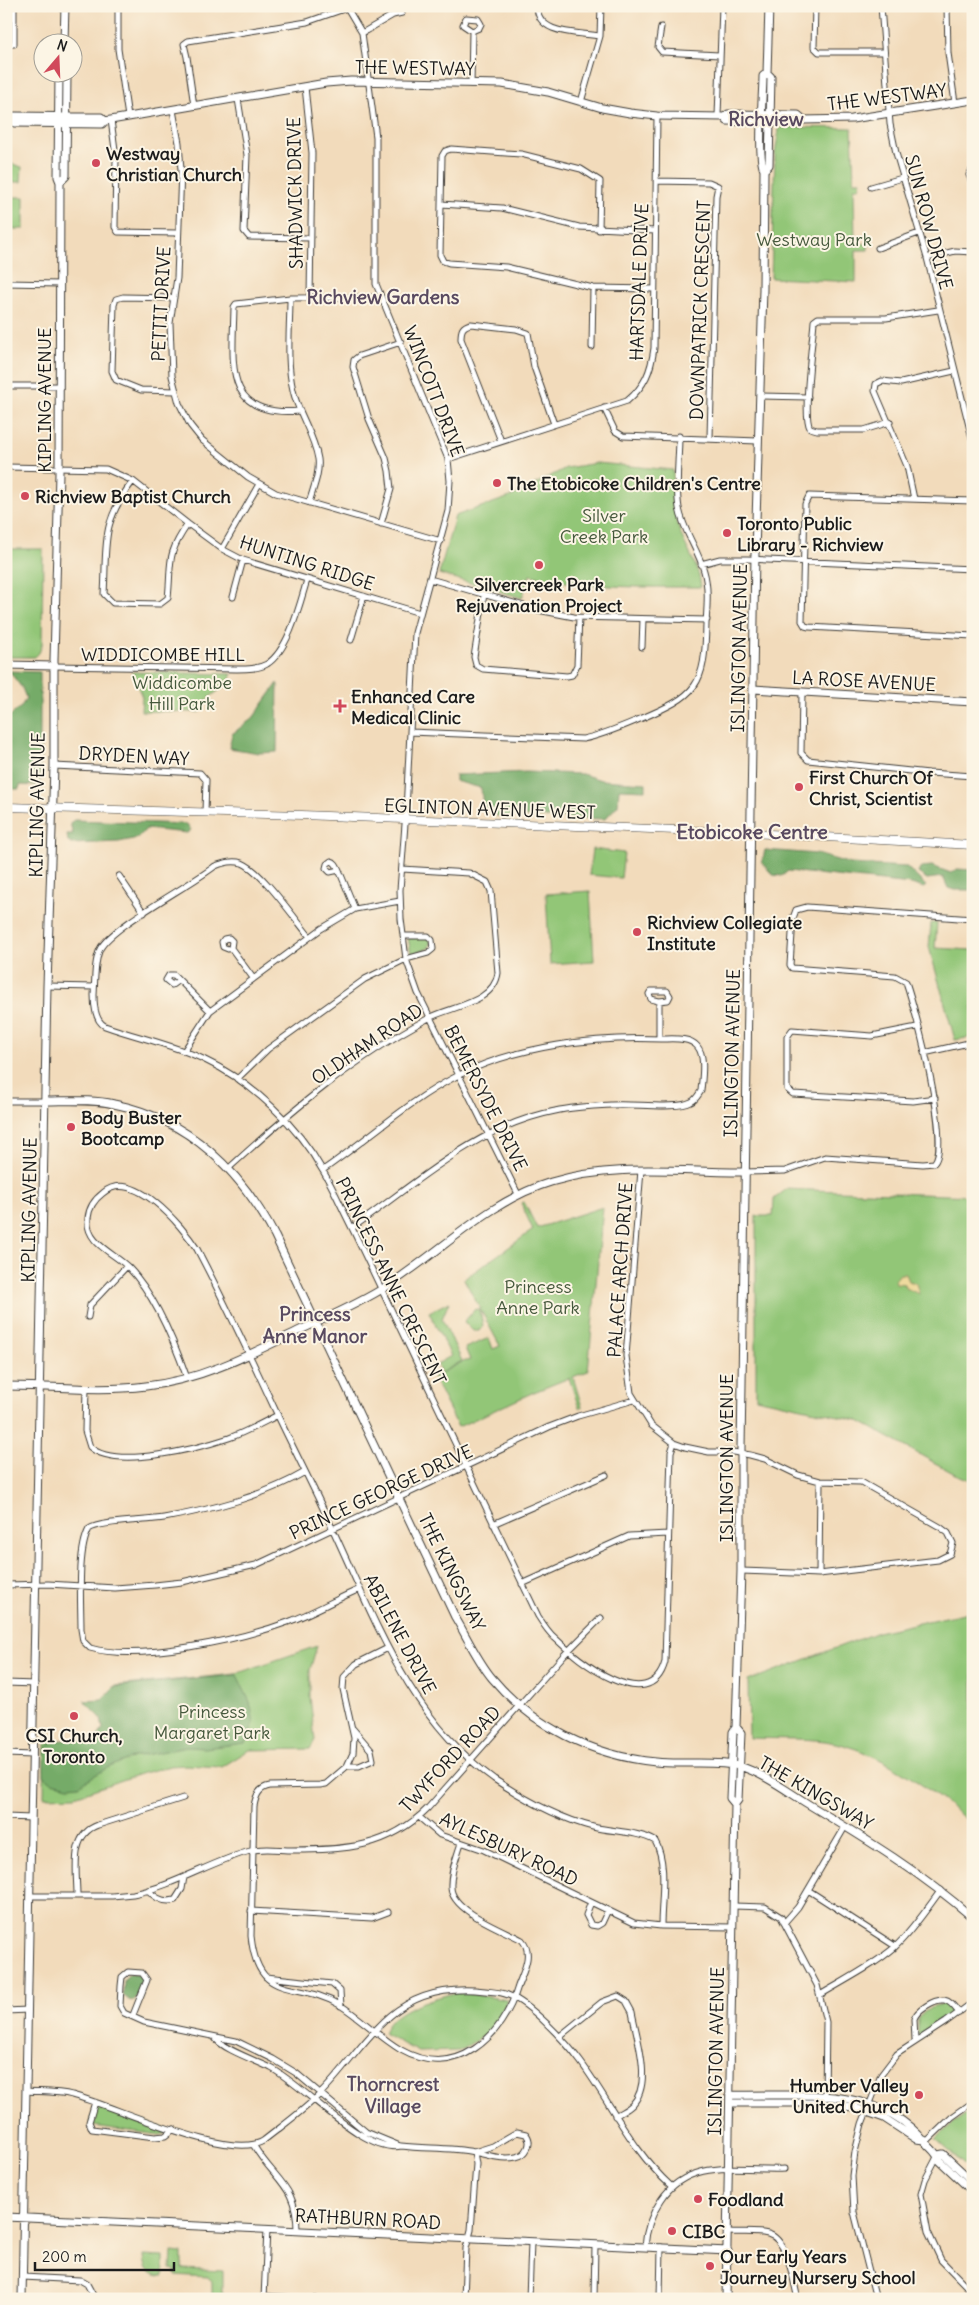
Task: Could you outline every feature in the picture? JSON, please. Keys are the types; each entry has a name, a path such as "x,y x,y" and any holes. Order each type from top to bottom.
{"main road":[{"path":"64,32 65,6"},
{"name":"ISLINGTON AVENUE","path":"726,2299 729,2232 735,1804 730,1798 735,1766 733,1732 736,1727 741,1571 741,1453 755,559 764,170 769,165 763,76 767,73 769,6"},
{"name":"THE WESTWAY","path":"9,118 14,116 58,116 66,120 102,124 128,117 304,87 338,82 369,81 529,87 612,110 657,116 721,116 728,114 798,123 804,120 852,119 973,100"},
{"name":"KIPLING AVENUE","path":"22,2299 45,1102 54,766 54,666 60,468 59,82"},
{"name":"KIPLING AVENUE","path":"60,182 66,176 67,82"},
{"name":"THE WESTWAY","path":"9,118 14,122 58,124 66,120"},
{"path":"6,665 54,666"},
{"name":"LA ROSE AVENUE","path":"753,689 973,702"},
{"name":"EGLINTON AVENUE WEST","path":"6,807 205,812 750,833 973,845"},
{"name":"THE KINGSWAY","path":"45,1102 102,1102 144,1113 184,1132 229,1168 242,1183 264,1217 468,1640 492,1677 518,1706 568,1737 611,1754 658,1763 735,1766 878,1846 941,1890 973,1918"},
{"path":"6,1386 86,1388 144,1386 209,1372 250,1355 381,1290 518,1194 548,1182 580,1174 608,1171 745,1172"},
{"path":"731,2095 825,2100 868,2107 916,2140 925,2141 938,2155 939,2160 973,2192"},
{"path":"731,2103 825,2100"},
{"path":"938,2155 943,2154 973,2182"},
{"name":"RATHBURN ROAD","path":"6,2217 728,2251"}],"street":[{"path":"6,44 14,44 14,6"},
{"path":"118,6 118,49 128,117"},
{"path":"537,6 539,18 548,27 577,34 600,36"},
{"path":"581,102 600,36 601,6"},
{"path":"721,116 719,55 722,6"},
{"path":"815,6 814,48 818,52 883,52"},
{"name":"SUN ROW DRIVE","path":"881,6 889,114 902,178 927,258 938,310 973,442"},
{"path":"948,6 948,53 955,103"},
{"path":"194,106 187,58 184,50 184,44 188,41 307,22 346,7"},
{"name":"WINCOTT DRIVE","path":"346,7 362,33 378,156 375,277 381,297 448,459 450,502 415,634 405,821"},
{"path":"362,33 392,15 402,13"},
{"path":"661,27 658,47 662,52 719,55"},
{"path":"471,84 472,31"},
{"name":"SHADWICK DRIVE","path":"304,87 312,153 310,298"},
{"path":"238,99 248,155 246,235 249,237 311,238"},
{"name":"PETTIT DRIVE","path":"173,110 179,143 181,170 178,278 170,338 172,376 179,403 190,425 202,440 259,484 276,493 441,541"},
{"name":"HARTSDALE DRIVE","path":"448,459 627,401 638,392 648,377 654,348 657,116"},
{"path":"108,121 116,157 115,227 118,232 178,233"},
{"path":"598,230 600,181 581,168 521,154 451,149 445,151 441,162 440,255 444,261 449,263 506,267 593,288 654,289"},
{"path":"973,168 969,175 973,185"},
{"path":"872,187 902,178"},
{"name":"DOWNPATRICK CRESCENT","path":"656,181 709,182 718,186 716,196 710,438"},
{"path":"441,204 502,208 598,230 655,232"},
{"path":"878,248 919,233"},
{"path":"927,258 955,251 973,252"},
{"path":"6,282 60,284"},
{"path":"592,347 593,288"},
{"path":"174,298 123,296 116,299 114,305 112,372 116,380 141,390 176,391"},
{"path":"299,410 280,412 264,409 243,397 236,383 234,366 234,308 236,304 290,298 381,297"},
{"path":"290,298 290,368 293,390 299,410 314,443 318,460 317,476 309,503"},
{"path":"890,422 864,430 813,430 808,425 808,397 814,321 818,318 886,318 938,310"},
{"path":"501,442 461,339 461,331 464,326 471,324 516,328 528,333 534,367 554,424"},
{"path":"381,524 391,489 389,471 386,458 369,419 353,367 354,360 359,356 401,342"},
{"path":"914,499 908,466 875,391 878,382 901,383 954,372"},
{"path":"6,386 59,386"},
{"path":"760,396 808,397"},
{"path":"604,408 615,431 623,436 679,436 758,441"},
{"path":"410,732 561,740 597,736 668,707 690,692 700,675 705,661 707,588 701,564 683,525 678,507 679,436"},
{"name":"HUNTING RIDGE","path":"6,467 106,469 133,480 188,524 243,560 420,613"},
{"path":"133,480 120,498 108,525 104,594 109,601 113,603 160,604 168,598 169,562 175,543 188,524"},
{"path":"222,548 259,484"},
{"path":"973,501 809,496 805,504 802,620 807,627 973,636"},
{"path":"701,564 720,559 755,559 973,568"},
{"path":"232,597 243,560"},
{"path":"430,579 538,610 579,617 706,620"},
{"name":"WIDDICOMBE HILL","path":"54,666 237,669 260,667 267,664 279,650 297,614 307,580"},
{"path":"484,594 474,657 476,665 483,669 572,675 577,665 579,617"},
{"path":"351,640 364,596"},
{"path":"642,648 643,619"},
{"path":"802,692 802,753 808,760 973,776"},
{"name":"DRYDEN WAY","path":"54,766 200,773 206,780 205,812"},
{"name":"BEMERSYDE DRIVE","path":"405,821 400,902 406,959 430,1018 518,1194"},
{"name":"PRINCESS ANNE CRESCENT","path":"310,937 256,872 239,862 229,862 215,866 144,913 105,942 98,954 94,1006 101,1024 184,1051 206,1060 237,1079 283,1119 309,1149 323,1170 352,1228 522,1584 544,1625 568,1650 597,1672 624,1683 649,1684 660,1676 665,1662 671,1452 674,1442"},
{"name":"OLDHAM ROAD","path":"229,1168 283,1119 384,1044 430,1018 486,994 495,986 498,973 491,890 487,882 474,875 402,869"},
{"path":"339,870 356,909"},
{"path":"119,876 144,913"},
{"path":"184,1051 210,1011 310,937 356,909 400,902"},
{"path":"745,1172 779,1172 825,1158 931,1164 936,1162 939,1154 939,1126 935,1098 906,982 899,977 792,968 790,965 794,914 798,908 807,907 973,919"},
{"path":"237,1079 268,1049 346,992 380,970 406,959 428,953 432,949 433,943 430,937 425,935 403,936"},
{"path":"231,948 253,978"},
{"path":"179,980 210,1011"},
{"path":"48,986 94,987"},
{"path":"659,1001 659,1038"},
{"path":"917,1027 872,1036 792,1030 787,1036 787,1089 794,1094 913,1101 935,1098"},
{"path":"323,1170 400,1113 459,1075 489,1063 536,1050 587,1040 659,1038 689,1040 699,1048 702,1059 701,1091 689,1103 677,1106 626,1104 554,1111 488,1134 460,1151 352,1228"},
{"path":"924,1053 973,1042"},
{"path":"6,1101 45,1102"},
{"name":"PALACE ARCH DRIVE","path":"634,1400 628,1373 626,1341 640,1170"},
{"name":"ABILENE DRIVE","path":"127,1266 98,1244 88,1226 88,1219 94,1202 106,1190 118,1185 133,1189 152,1200 180,1226 192,1241 250,1355 388,1648 424,1708 450,1741 470,1760 520,1796 557,1815 592,1827 655,1840 660,1850 663,1866 661,1926"},
{"path":"88,1317 90,1305 127,1266 139,1279 150,1296 188,1378"},
{"path":"86,1388 86,1437 90,1447 105,1456 145,1455 194,1448 231,1437 278,1415"},
{"path":"634,1400 651,1425 674,1442 703,1451 741,1453 765,1459 798,1475 820,1481 861,1482 871,1486 946,1531 953,1544 950,1554 944,1558 819,1574 741,1571"},
{"name":"PRINCE GEORGE DRIVE","path":"6,1585 115,1588 155,1585 182,1582 256,1565 564,1421 634,1400"},
{"path":"306,1472 264,1492 209,1510 162,1519 94,1525 89,1528 83,1544 81,1629 83,1641 90,1648 120,1653 177,1649 259,1632 304,1616 360,1589"},
{"path":"493,1524 606,1475"},
{"path":"819,1574 820,1481"},
{"path":"522,1584 629,1536 668,1534"},
{"name":"TWYFORD ROAD","path":"30,1896 112,1896 148,1890 252,1850 333,1850 353,1848 391,1835 419,1817 568,1650 601,1618"},
{"path":"388,1648 356,1664 344,1677 343,1689 354,1738 353,1753 347,1766 326,1784 270,1786 260,1790 255,1803 251,1911 253,1956 259,1970 276,1985 318,1996 341,2006 373,2032 401,2050 416,2056 440,2059 452,2058 468,2053 488,2040 499,2027 515,1999 527,1956 526,1945 522,1940 472,1914 456,1902 450,1888 461,1842"},
{"path":"6,1683 35,1684"},
{"path":"347,1766 359,1766 373,1760 371,1750 352,1728"},
{"path":"6,1754 33,1755"},
{"path":"76,1895 77,1847 81,1836 86,1831 98,1825 183,1798"},
{"path":"6,1817 31,1818"},
{"name":"AYLESBURY ROAD","path":"419,1817 440,1835 484,1850 634,1922 661,1926 733,1928"},
{"path":"784,1922 792,1916 845,1827"},
{"path":"148,1890 165,1902 175,1900 182,1889 184,1877"},
{"path":"808,1890 895,1946"},
{"path":"820,1995 854,1975 895,1946 910,1931 941,1890"},
{"name":"AYLESBURY ROAD","path":"591,1902 586,1915 591,1924 597,1926 602,1923 608,1910"},
{"path":"733,1906 765,1907 781,1917 817,1985 826,2022 825,2100"},
{"path":"251,1911 372,1918 388,1912"},
{"path":"133,2015 147,1980 142,1973 134,1971 128,1972 122,1977 120,1999 122,2010 144,2022 236,2041 274,2059 296,2073 366,2132 400,2146"},
{"path":"266,1977 332,1984 340,1991 341,2006"},
{"path":"26,2092 71,2094 174,2130 232,2146 254,2146 264,2141 320,2094 373,2032 401,2007 417,1999 439,1992 471,1989 507,1994 538,2016 560,2036 579,2060 634,2147 671,2186"},
{"path":"560,2036 608,1998 618,1996 629,2004 632,2012 643,2084 639,2096 632,2106 615,2116"},
{"path":"915,2040 914,2019 921,2010 944,2000 954,2006 959,2013"},
{"path":"876,2299 856,2221 852,2188 855,2152 868,2107 886,2067 896,2054 973,2002"},
{"path":"6,2011 28,2010"},
{"path":"215,2038 218,2043 282,2074 366,2139 385,2146 517,2157 525,2152 529,2141 526,2134 518,2131 493,2146 474,2152"},
{"path":"95,2102 89,2122 92,2129 154,2137 164,2136 174,2130"},
{"path":"925,2141 952,2117 973,2102"},
{"path":"254,2146 290,2194 296,2208 297,2230"},
{"path":"464,2299 466,2248 470,2238 476,2164 474,2152"},
{"path":"938,2155 925,2180 921,2194 928,2232 941,2260 973,2293"},
{"path":"645,2247 649,2222 671,2186 700,2171 729,2168 784,2169"},
{"path":"267,2229 264,2298 316,2299"},
{"path":"729,2232 767,2234 780,2240 798,2299"},
{"path":"529,2299 531,2242"},
{"path":"594,2299 595,2244"},
{"path":"660,2299 661,2247"},
{"path":"23,2277 80,2280 87,2284 95,2299"}],"green space":[{"name":"Westway Park","path":"783,127 852,128 854,181 861,181 859,188 854,188 855,243 868,244 868,250 856,250 856,282 771,278 775,154 779,129"},
{"path":"6,162 22,167 21,182 6,182"},
{"path":"6,197 24,197 24,229 6,229"},
{"name":"Silver Creek Park","path":"597,463 673,470 677,522 698,572 701,587 593,585 551,580 530,575 522,598 439,574 455,516 510,497 566,468"},
{"path":"6,549 43,549 42,645 35,657 6,657"},
{"path":"9,671 40,672 40,786 20,785 19,789 6,789 6,719 21,707 26,698 22,688"},
{"name":"Widdicombe Hill Park","path":"132,672 232,674 226,685 206,700 200,712 141,711 142,697"},
{"path":"278,683 277,752 259,753 229,748 232,734 253,718"},
{"path":"526,772 582,774 601,780 646,783 646,790 619,789 618,805 605,819 497,816 483,807 481,788 455,781 455,775"},
{"path":"74,820 187,824 191,830 187,833 146,829 138,838 119,842 72,844 68,842 67,834 73,834 70,823"},
{"path":"592,849 624,853 621,878 589,875"},
{"path":"765,850 817,854 851,864 907,867 926,886 924,888 911,884 788,871 782,876 773,875 762,863"},
{"path":"932,866 951,873 957,869 973,870 973,890 954,890 948,888 943,877 927,879 918,873 921,867"},
{"path":"590,891 594,961 550,964 546,894"},
{"path":"931,923 937,923 935,948 973,950 973,1037 955,1040 929,947"},
{"path":"426,936 431,940 429,948 411,954 408,938"},
{"path":"785,1189 973,1196 973,1481 955,1474 857,1420 756,1398 756,1216 773,1216 774,1199"},
{"name":"Princess Anne Park","path":"524,1202 537,1228 603,1207 588,1371 573,1377 582,1407 579,1408 569,1378 458,1427 433,1377 462,1362 470,1360 465,1348 489,1338 493,1349 500,1346 464,1279 533,1230 521,1203"},
{"path":"449,1302 442,1319 462,1361 441,1373 437,1364 451,1356 429,1312"},
{"path":"475,1309 480,1310 483,1326 479,1331 473,1331 464,1322"},
{"path":"973,1611 973,1825 922,1785 886,1762 866,1753 825,1741 749,1738 748,1681 878,1632"},
{"name":"Princess Margaret Park","path":"317,1646 310,1670 310,1697 315,1740 310,1749 249,1750 222,1767 170,1766 75,1796 44,1797 45,1741 113,1743 114,1686 235,1674"},
{"path":"237,1675 250,1702 254,1723 245,1743 205,1748 187,1747 134,1757 107,1768 79,1785 69,1786 52,1782 44,1776 46,1751 55,1741 95,1741 103,1729 101,1718 84,1701 102,1700 114,1687"},
{"path":"129,1974 140,1975 143,1980 139,1995 133,2001 123,1995 124,1980"},
{"path":"458,1992 508,2000 491,2031 459,2051 418,2052 383,2033 388,2024 404,2011 426,2001"},
{"path":"942,2004 950,2006 955,2013 918,2035 918,2018 930,2007"},
{"path":"99,2107 169,2130 160,2135 93,2126 90,2123 96,2108"},
{"path":"973,2108 973,2173 936,2139 955,2121"},
{"path":"172,2252 182,2253 182,2269 223,2271 223,2299 212,2299 212,2283 207,2277 175,2275 175,2270 171,2269"},
{"path":"144,2256 164,2257 164,2276 149,2272"}],"sand":[{"path":"900,1274 905,1274 908,1281 916,1283 919,1294 906,1288 905,1284 896,1283 895,1280"}],"place":[{"name":"Westway Christian Church","path":"96,163"},
{"name":"The Etobicoke Children's Centre","path":"497,483"},
{"name":"Richview Baptist Church","path":"25,496"},
{"name":"Toronto Public Library - Richview","path":"727,533"},
{"name":"Silvercreek Park Rejuvenation Project","path":"539,565"},
{"name":"Enhanced Care Medical Clinic","path":"340,706"},
{"name":"First Church Of Christ, Scientist","path":"799,787"},
{"name":"Richview Collegiate Institute","path":"637,932"},
{"name":"Body Buster Bootcamp","path":"71,1127"},
{"name":"CSI Church, Toronto","path":"74,1716"},
{"name":"Humber Valley United Church","path":"919,2095"},
{"name":"Foodland","path":"698,2199"},
{"name":"CIBC","path":"672,2231"},
{"name":"Our Early Years Journey Nursery School","path":"710,2266"}],"district":[{"name":"Richview","path":"766,119"},
{"name":"Richview Gardens","path":"383,297"},
{"name":"Etobicoke Centre","path":"752,831"},
{"name":"Princess Anne Manor","path":"315,1325"},
{"name":"Thorncrest Village","path":"393,2095"}]}
